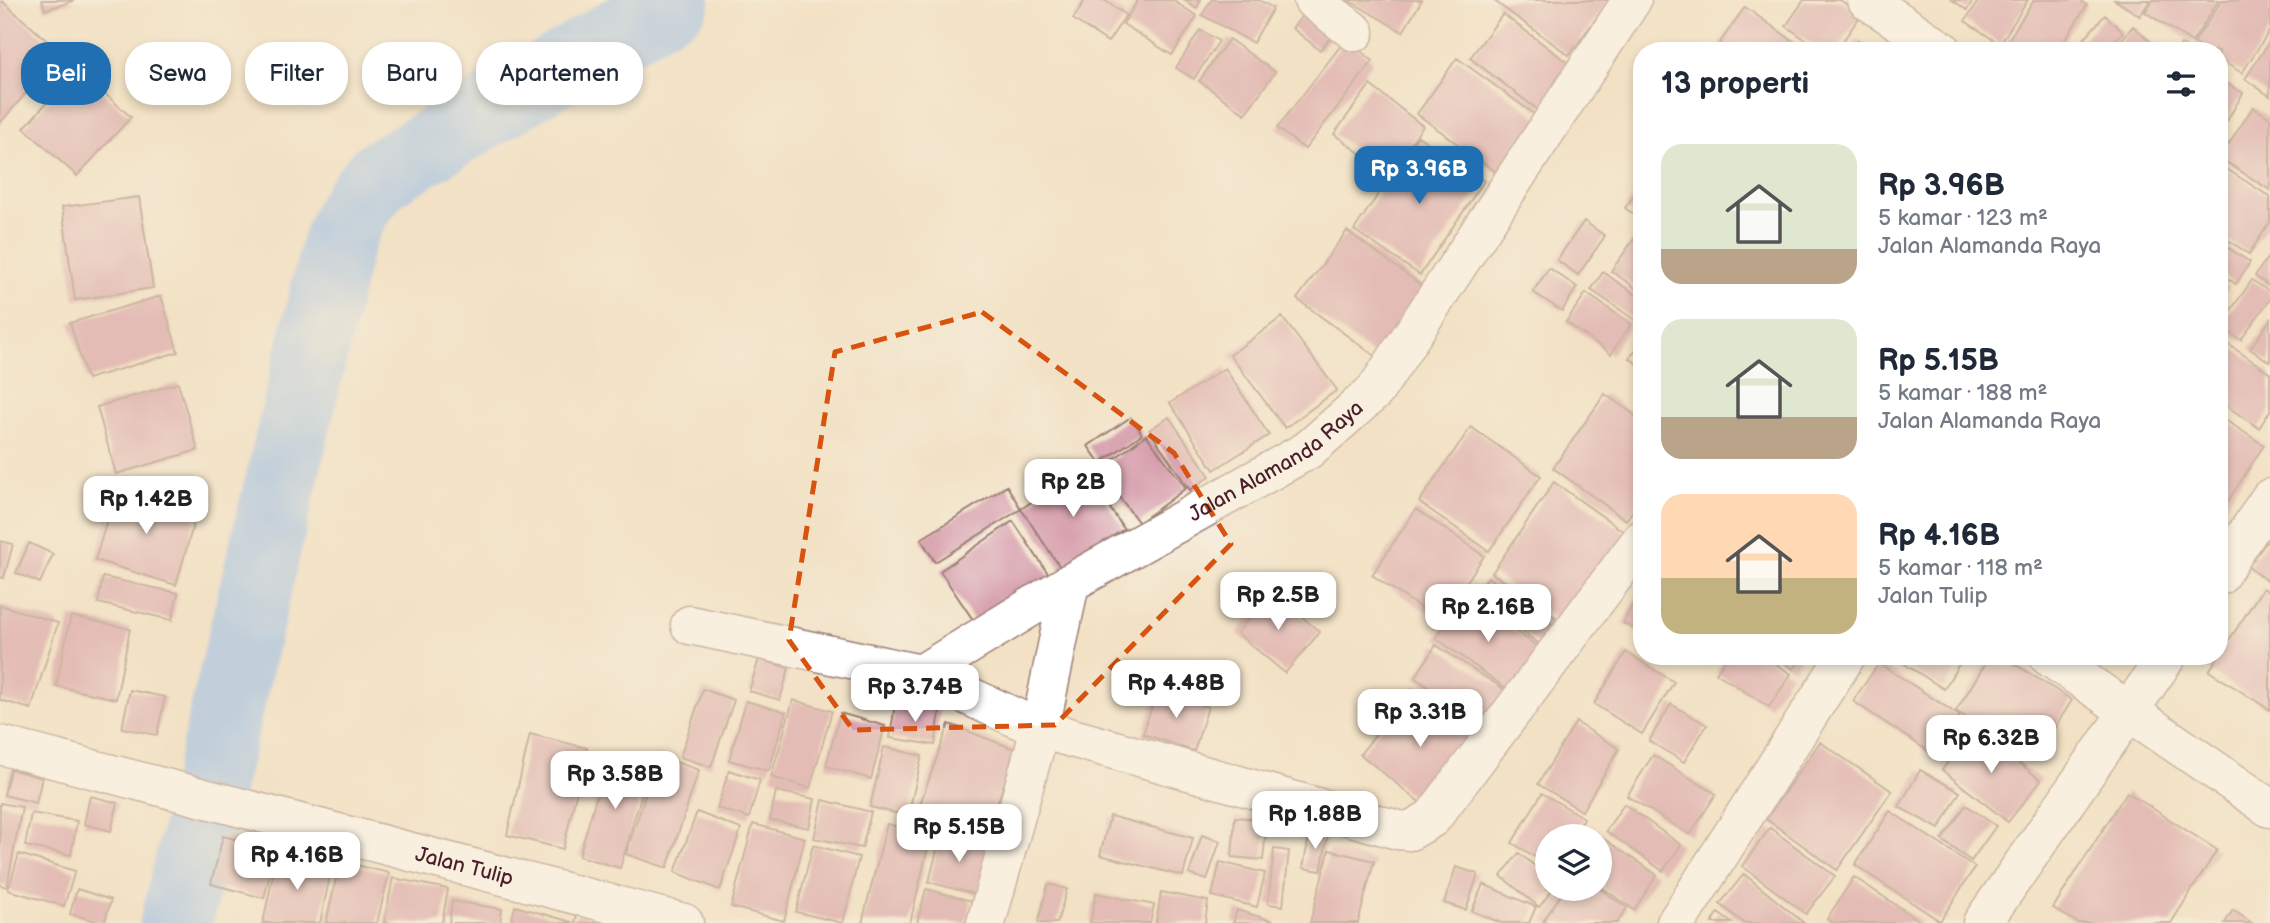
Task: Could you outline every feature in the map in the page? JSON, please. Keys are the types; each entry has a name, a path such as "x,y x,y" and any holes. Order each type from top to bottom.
{"street":[{"path":"1313,0 1355,32"},
{"name":"Jalan Alamanda Raya","path":"921,674 1070,583 1308,450 1375,391 1632,0"},
{"path":"1867,0 1930,42"},
{"path":"2228,562 2270,498"},
{"path":"690,625 921,674 1040,729 1398,830 1410,831 1432,818 1633,551"},
{"path":"986,923 1040,729 1070,583"},
{"path":"1676,923 1840,665"},
{"path":"2062,665 2270,808"},
{"path":"1982,923 2161,665"},
{"name":"Jalan Tulip","path":"0,745 684,923"}],"highlighted area":[{"path":"982,312 1174,453 1231,544 1055,725 853,730 789,640 835,352"}],"building":[{"path":"42,0 73,0 73,1 45,10"},
{"path":"1085,0 1104,0 1126,15 1108,42 1073,19"},
{"path":"1138,0 1172,0 1197,16 1172,55 1123,24"},
{"path":"1184,0 1201,0 1197,8"},
{"path":"1211,0 1259,0 1273,8 1253,43 1202,15"},
{"path":"1348,0 1422,0 1403,32"},
{"path":"1493,0 1607,0 1609,1 1569,55"},
{"path":"1804,0 1840,0 1861,15 1842,42 1809,42 1786,26"},
{"path":"1952,0 1973,0 1967,10"},
{"path":"1979,0 2028,0 2001,42 1997,42 1965,21"},
{"path":"2034,0 2079,0 2087,5 2064,42 2007,42"},
{"path":"2115,0 2150,0 2140,16"},
{"path":"2153,0 2219,0 2192,42 2145,12"},
{"path":"2222,0 2270,0 2270,30 2242,73 2228,64 2228,42 2195,42"},
{"path":"2,1 49,42 21,42 21,99 0,123"},
{"path":"1313,3 1340,26 1320,50 1292,28"},
{"path":"1745,7 1794,42 1720,42"},
{"path":"1503,14 1571,65 1538,110 1470,58"},
{"path":"2105,15 2123,32 2114,42 2081,42"},
{"path":"2133,26 2151,42 2120,42"},
{"path":"1200,30 1219,41 1194,79 1176,68"},
{"path":"1229,39 1275,72 1245,114 1199,81"},
{"path":"1346,39 1373,61 1305,149 1277,128"},
{"path":"2270,41 2270,96 2245,79"},
{"path":"1457,58 1545,122 1504,178 1417,114"},
{"path":"2228,84 2243,93 2228,119"},
{"path":"1370,85 1423,126 1388,174 1334,134"},
{"path":"111,99 131,117 77,176 24,128 45,105 111,105"},
{"path":"2253,107 2270,118 2270,190 2228,163 2228,146"},
{"path":"1418,136 1484,181 1420,275 1354,230"},
{"path":"2228,170 2270,197 2270,222 2249,254 2228,240"},
{"path":"139,197 153,288 75,300 62,207"},
{"path":"1633,197 1633,214 1625,208"},
{"path":"1584,221 1605,236 1578,275 1557,260"},
{"path":"1347,231 1425,288 1375,356 1297,299"},
{"path":"1633,240 1633,286 1611,271"},
{"path":"2228,248 2250,262 2236,284 2228,279"},
{"path":"2270,254 2270,287 2255,276"},
{"path":"1549,268 1577,287 1562,311 1533,292"},
{"path":"1603,272 1633,293 1633,319 1591,290"},
{"path":"2252,280 2270,292 2270,299 2241,340 2228,331 2228,314"},
{"path":"1586,293 1631,324 1611,354 1566,322"},
{"path":"161,296 178,352 87,379 70,323"},
{"path":"1282,317 1337,390 1285,428 1230,355"},
{"path":"2270,320 2270,362 2250,349"},
{"path":"2228,344 2270,373 2270,411 2259,428 2228,407"},
{"path":"1225,368 1269,435 1214,470 1170,403"},
{"path":"178,383 198,450 116,474 97,407"},
{"path":"1605,394 1633,414 1633,510 1626,520 1553,468"},
{"path":"1131,417 1142,434 1100,463 1088,446"},
{"path":"1169,417 1210,476 1190,490 1149,430"},
{"path":"2228,422 2264,445 2228,501"},
{"path":"1471,427 1541,476 1489,551 1419,502"},
{"path":"1146,435 1186,488 1139,523 1099,470"},
{"path":"1083,468 1124,529 1062,570 1021,509"},
{"path":"1554,482 1630,536 1568,626 1492,573"},
{"path":"1007,486 1021,509 935,562 921,539"},
{"path":"117,487 197,512 176,585 95,560"},
{"path":"1416,509 1484,556 1440,621 1372,575"},
{"path":"1013,521 1051,578 978,627 940,571"},
{"path":"2270,537 2270,583 2248,567"},
{"path":"0,541 13,544 4,578 0,577"},
{"path":"29,543 53,554 40,583 16,573"},
{"path":"103,577 178,593 172,620 98,603"},
{"path":"1488,577 1553,625 1539,644 1474,595"},
{"path":"2263,588 2270,592 2270,710 2209,671 2213,665 2228,665 2228,642"},
{"path":"1271,591 1320,632 1285,673 1237,633"},
{"path":"1465,596 1541,649 1511,692 1436,638"},
{"path":"1633,604 1633,628 1623,623"},
{"path":"0,605 58,623 31,709 0,700"},
{"path":"71,616 130,629 116,699 56,686"},
{"path":"1436,645 1511,694 1490,727 1415,678"},
{"path":"1626,652 1633,656 1633,665 1647,665 1674,682 1642,734 1594,704"},
{"path":"759,659 789,668 780,700 749,691"},
{"path":"1721,665 1778,665 1791,674 1769,707 1716,673"},
{"path":"1878,665 1882,665 1960,716 1934,755 1853,701"},
{"path":"1906,665 1959,665 1944,689"},
{"path":"1984,665 2016,665 2072,700 2034,761 1956,711"},
{"path":"703,689 734,700 711,767 680,757"},
{"path":"1413,689 1480,744 1428,809 1360,754"},
{"path":"130,690 165,697 157,735 122,728"},
{"path":"1157,690 1208,707 1194,751 1143,734"},
{"path":"793,700 832,711 810,788 771,777"},
{"path":"746,701 786,712 769,771 729,760"},
{"path":"895,704 940,711 935,745 890,738"},
{"path":"1671,704 1707,725 1684,762 1649,741"},
{"path":"840,713 885,726 871,779 826,766"},
{"path":"1576,722 1619,749 1582,811 1538,784"},
{"path":"949,724 1017,750 986,832 919,807"},
{"path":"1974,728 2041,780 2008,822 1942,770"},
{"path":"530,734 587,748 563,849 507,835"},
{"path":"1820,742 1892,791 1837,870 1766,819"},
{"path":"884,747 922,756 908,816 870,807"},
{"path":"609,754 650,766 620,868 579,856"},
{"path":"1653,755 1716,794 1690,835 1627,796"},
{"path":"658,756 699,770 667,868 626,854"},
{"path":"10,769 42,778 36,803 4,795"},
{"path":"729,770 760,780 749,818 717,808"},
{"path":"1920,770 1960,792 1939,829 1899,807"},
{"path":"776,791 815,799 809,828 770,820"},
{"path":"2127,792 2217,850 2171,923 2078,923 2053,908"},
{"path":"1542,793 1584,818 1580,824 1535,824 1535,857 1512,843"},
{"path":"90,796 118,803 111,831 84,824"},
{"path":"823,800 871,812 862,848 814,838"},
{"path":"0,803 22,807 7,887 0,885"},
{"path":"1624,804 1681,845 1663,871 1612,835 1611,824"},
{"path":"1966,805 1996,826 1971,861 1942,840"},
{"path":"1890,811 1975,867 1940,921 1855,865"},
{"path":"697,812 741,829 720,890 675,872"},
{"path":"31,813 77,821 71,855 25,846"},
{"path":"1110,816 1193,838 1183,876 1100,855"},
{"path":"1235,817 1267,820 1263,860 1232,857"},
{"path":"753,824 805,838 784,921 731,907"},
{"path":"887,824 931,835 910,923 862,923"},
{"path":"1770,828 1835,876 1806,914 1742,866"},
{"path":"1310,831 1328,835 1321,871 1303,868"},
{"path":"941,834 990,847 978,895 929,882"},
{"path":"1202,835 1220,841 1207,880 1189,874"},
{"path":"223,836 276,850 264,898 211,884"},
{"path":"1612,844 1657,875 1634,910 1612,894"},
{"path":"813,845 859,857 843,923 796,912"},
{"path":"1274,849 1289,851 1283,906 1268,904"},
{"path":"1329,850 1374,861 1358,923 1310,923"},
{"path":"1519,853 1535,866 1535,901 1544,901 1539,907 1501,876"},
{"path":"19,854 75,871 64,906 8,890"},
{"path":"277,855 332,867 320,923 263,923"},
{"path":"340,861 389,873 377,923 326,923"},
{"path":"1220,862 1265,873 1257,907 1212,896"},
{"path":"1456,867 1478,874 1466,910 1444,903"},
{"path":"1744,874 1804,923 1744,923 1720,904"},
{"path":"1854,877 1923,923 1833,923 1827,919"},
{"path":"393,878 448,889 442,923 384,923"},
{"path":"1048,884 1067,889 1057,923 1038,923"},
{"path":"1483,884 1536,907 1529,923 1501,923 1472,911"},
{"path":"77,889 111,900 104,923 70,914"},
{"path":"926,889 972,901 966,923 917,923"},
{"path":"1161,892 1208,901 1205,923 1156,923"},
{"path":"1096,893 1154,905 1150,923 1090,923"},
{"path":"1612,897 1627,908 1617,923 1543,921 1557,901 1612,901"},
{"path":"452,901 502,909 500,923 449,923"},
{"path":"515,906 572,922 572,923 511,923"},
{"path":"1237,910 1277,922 1277,923 1233,923"},
{"path":"2233,910 2252,923 2225,923"},
{"path":"1718,913 1732,923 1712,923"},
{"path":"577,914 615,923 575,923"}],"waterway":[{"path":"176,923 336,250 348,219 379,176 674,0"}]}
